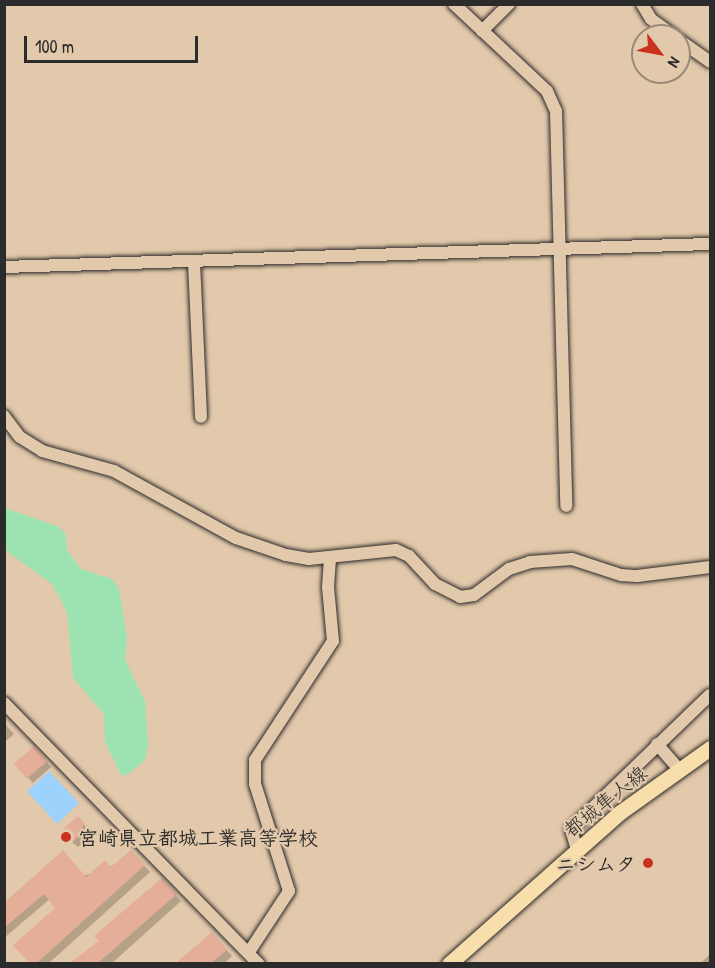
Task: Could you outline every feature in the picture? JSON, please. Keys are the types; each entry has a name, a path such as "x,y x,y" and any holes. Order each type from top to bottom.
{"main road":[{"name":"都城隼人線","path":"449,963 577,850 679,770 711,748"}],"street":[{"path":"454,4 547,91 556,111 557,249 566,506"},
{"path":"482,31 509,4"},
{"path":"642,4 651,19 658,24"},
{"path":"691,48 711,62"},
{"path":"4,267 711,244"},
{"path":"194,262 201,417"},
{"path":"4,416 20,437 42,451 114,471 217,530 286,555 330,558 396,550 409,556 435,584 460,597 474,595 509,569 530,562 572,559 621,575 637,576 711,567"},
{"path":"249,952 289,891 255,784 255,760 333,640 328,587 330,558"},
{"path":"577,850 571,829 657,744 711,695"},
{"path":"4,703 259,963"},
{"path":"657,744 679,770"}],"green space":[{"path":"5,508 59,527 66,534 67,550 81,569 112,579 119,588 127,638 125,660 145,701 148,745 145,760 127,775 121,775 105,742 104,714 73,678 67,612 52,584 5,550"}],"water":[{"path":"49,771 79,803 57,824 27,791"}],"building":[{"path":"34,746 47,761 27,779 14,764"},
{"path":"78,816 85,824 81,828 84,832 71,843 61,831"},
{"path":"63,850 86,877 105,860 111,867 131,850 145,865 37,963 29,963 13,945 55,908 44,894 4,928 4,903"},
{"path":"162,878 177,894 98,963 70,963 99,941 94,936"},
{"path":"212,932 227,950 211,963 176,963"}],"place":[{"name":"宮崎県立都城工業高等学校","path":"66,837"},
{"name":"ニシムタ","path":"648,863"}]}
